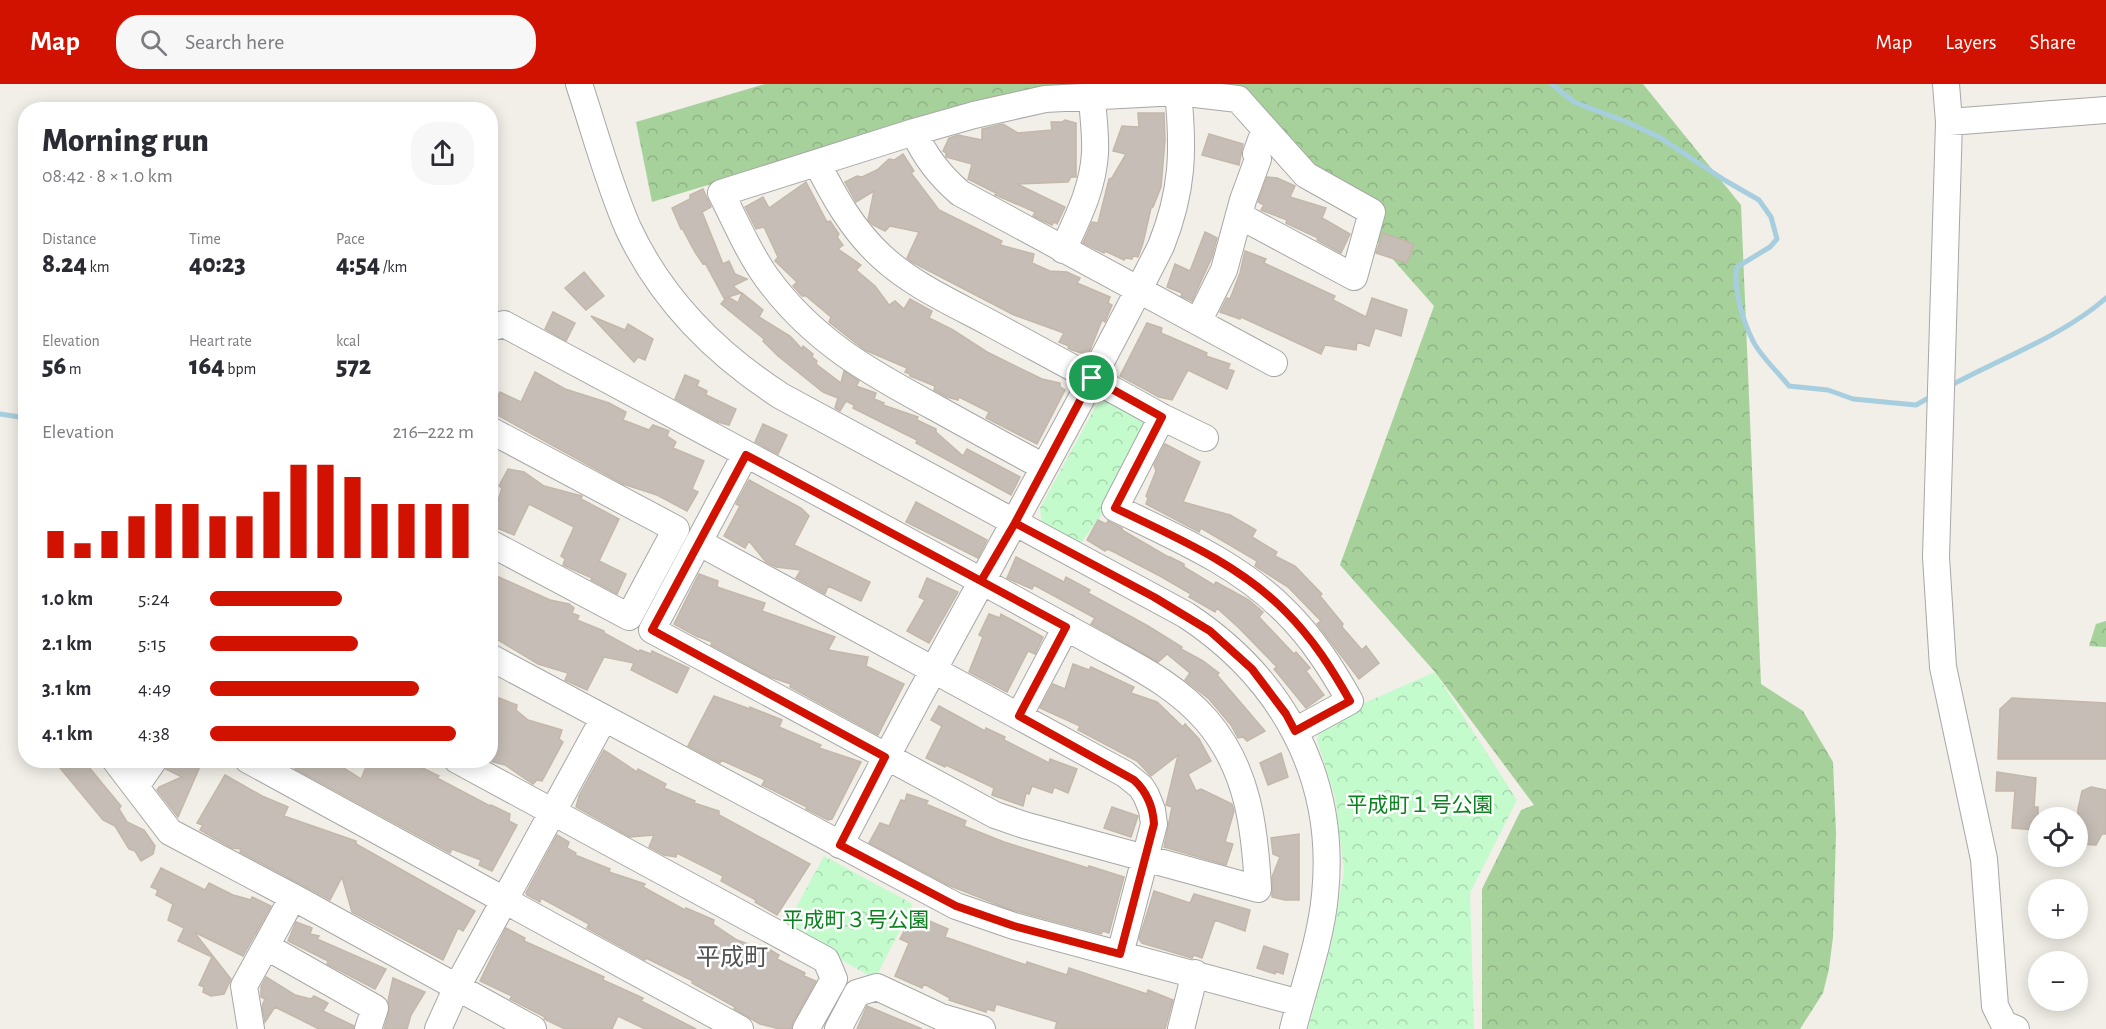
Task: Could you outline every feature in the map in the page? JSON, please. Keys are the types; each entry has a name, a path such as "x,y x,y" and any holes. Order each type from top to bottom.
{"street":[{"path":"579,84 620,207 637,246 669,295 708,340 738,367 781,396 1154,597 1210,631 1252,669 1286,714 1295,731 1315,785 1322,815 1326,852 1325,897 1293,1029"},
{"path":"1946,84 1949,122 1936,557 1942,667 1984,860 1995,1006 2004,1024 2016,1029"},
{"path":"1044,467 861,367 806,323 754,259 721,194 914,132 974,115 1045,99 1178,92 1238,99 1306,174 1372,212 1354,277 1240,216"},
{"path":"840,845 885,757 1015,523 1139,291 1166,233 1179,184 1182,160 1178,92"},
{"path":"1063,250 1083,207 1093,172 1095,138 1092,97"},
{"path":"1949,122 2106,110"},
{"path":"1198,322 1224,270 1265,129"},
{"path":"914,132 923,152 936,170 960,193 1274,363"},
{"path":"817,163 849,220 864,240 893,267 939,295 1204,438"},
{"path":"498,326 504,324 1066,627 1166,683 1195,708 1219,736 1236,765 1254,830 1258,889 995,815 652,630 746,455"},
{"path":"1162,417 1115,508 1167,533 1234,570 1273,599 1309,637 1332,669 1350,701 1295,731"},
{"path":"498,434 676,529 629,617 498,547"},
{"path":"700,543 1125,774 1141,787 1150,801 1154,824 1120,954"},
{"path":"1019,716 1066,627"},
{"path":"498,661 956,906 1014,926 1300,1003"},
{"path":"438,1029 457,987 604,718"},
{"path":"121,768 170,832 294,897 533,1029"},
{"path":"136,786 148,768"},
{"path":"263,768 740,1029"},
{"path":"472,768 826,960 834,979 806,1029"},
{"path":"251,1029 244,986 294,897"},
{"path":"267,947 375,1008 368,1029"},
{"path":"1180,1029 1195,973"},
{"path":"838,1029 857,993 876,987 941,1017 982,1029"}],"green space":[{"path":"765,84 1123,84 926,119 652,202 636,122"},
{"path":"1216,84 1643,84 1741,205 1761,684 1803,711 1833,762 1836,833 1833,937 1823,993 1800,1029 1482,1029 1482,889 1521,810 1534,805 1435,672 1340,565 1434,306 1241,87"},
{"path":"1108,397 1143,415 1145,433 1104,511 1081,543 1042,524 1040,508 1096,406"},
{"path":"2106,621 2106,647 2089,646 2096,624"},
{"name":"平成町１号公園","path":"1435,672 1517,800 1470,893 1474,1029 1308,1029 1332,941 1344,871 1335,797 1317,740 1320,727 1362,704"},
{"name":"平成町３号公園","path":"824,856 913,904 875,979 785,928"}],"building":[{"path":"1138,113 1164,113 1165,140 1161,187 1151,208 1138,257 1133,256 1132,259 1125,258 1124,260 1083,243 1092,222 1098,223 1109,179 1112,178 1126,154 1113,151 1122,126 1139,127"},
{"path":"1065,120 1076,123 1076,177 1071,177 1068,182 1017,184 1065,207 1057,224 1054,222 1052,225 1033,216 1035,212 995,195 996,193 968,179 972,164 946,157 943,151 949,138 958,135 982,140 982,129 1003,124 1018,133 1052,130 1051,122"},
{"path":"1209,134 1243,144 1239,165 1202,155"},
{"path":"903,154 914,171 911,173 939,210 1002,241 1000,245 1034,254 1032,263 1050,271 1067,272 1080,278 1077,283 1110,297 1108,303 1112,305 1105,322 1102,320 1088,355 1072,350 1068,348 1069,346 1059,342 1064,333 1014,315 912,262 907,258 919,232 890,226 885,231 868,220 874,191 856,202 845,182 877,170 889,159 894,160"},
{"path":"1267,177 1277,178 1295,186 1290,197 1326,208 1322,218 1350,234 1341,253 1317,240 1318,238 1286,223 1287,220 1261,210 1264,205 1258,202"},
{"path":"806,182 827,222 830,221 839,234 837,237 843,245 838,249 861,265 856,270 875,286 889,305 895,301 904,309 910,299 932,311 929,318 987,352 1042,379 1060,383 1060,387 1065,390 1037,444 986,418 989,412 959,397 958,400 947,397 934,390 935,386 910,376 905,372 907,368 865,350 829,322 831,317 806,296 802,296 793,286 797,282 775,261 778,257 764,227 756,229 745,207 763,197 769,208"},
{"path":"703,189 711,207 702,212 723,264 729,261 735,274 747,279 733,286 741,293 728,297 738,303 742,293 763,310 759,317 790,336 802,349 803,346 813,354 812,357 817,361 816,364 841,383 844,371 859,381 856,386 876,393 874,399 884,403 883,405 918,417 917,420 936,429 936,432 963,456 967,449 1020,477 1011,495 916,443 917,440 853,408 854,405 846,401 840,411 835,408 838,398 823,392 778,356 763,341 764,339 721,304 726,298 681,229 672,208"},
{"path":"1205,232 1217,238 1212,257 1192,301 1181,296 1182,293 1167,287 1175,264 1190,271"},
{"path":"1383,233 1414,244 1407,263 1376,253"},
{"path":"1245,251 1266,259 1264,263 1335,296 1333,300 1366,317 1372,298 1407,310 1401,336 1375,328 1369,346 1357,342 1356,350 1325,345 1321,354 1241,317 1240,319 1220,312 1227,298 1230,299"},
{"path":"584,272 604,296 586,310 565,288"},
{"path":"553,312 575,323 566,341 545,329"},
{"path":"591,316 625,330 628,324 653,339 645,360 638,357 634,362"},
{"path":"1147,323 1162,328 1161,333 1207,353 1206,356 1230,364 1228,369 1234,371 1227,389 1188,370 1172,400 1159,397 1120,376"},
{"path":"535,372 565,389 609,403 626,412 623,420 649,430 653,425 669,431 667,436 676,442 673,448 704,461 692,489 698,492 687,511 657,495 623,484 498,415 500,392 521,402"},
{"path":"685,375 699,381 697,386 707,391 706,395 736,409 729,425 718,422 675,399"},
{"path":"763,424 787,435 778,454 755,442"},
{"path":"1165,444 1200,462 1183,502 1230,515 1256,530 1252,537 1277,552 1275,556 1295,566 1322,594 1320,596 1343,624 1342,627 1362,650 1366,646 1379,663 1359,679 1317,624 1321,621 1288,587 1255,566 1257,561 1201,528 1199,532 1146,504 1148,498 1146,496 1156,471 1154,465"},
{"path":"508,469 524,472 544,486 582,496 581,499 619,519 599,561 626,574 617,594 591,580 592,578 563,565 565,559 561,556 574,527 529,504 514,535 498,528 498,500 502,488 499,486"},
{"path":"749,480 801,508 809,516 794,545 870,582 861,601 828,586 825,594 796,578 801,570 776,567 766,562 749,541 745,548 724,536 740,506 736,504"},
{"path":"916,502 987,540 978,558 906,522"},
{"path":"1098,520 1106,524 1108,521 1122,528 1170,558 1184,564 1184,567 1214,585 1216,582 1249,600 1263,612 1259,617 1310,668 1306,671 1324,695 1306,708 1274,669 1277,667 1217,608 1215,612 1189,597 1191,594 1160,576 1114,552 1107,549 1105,551 1087,540"},
{"path":"1016,557 1064,582 1066,577 1090,590 1088,593 1148,626 1203,661 1219,673 1217,675 1265,731 1247,741 1243,737 1238,738 1231,725 1209,699 1185,680 1190,673 1167,654 1158,662 1091,624 1095,618 1034,585 1032,589 1007,578"},
{"path":"699,574 718,581 717,587 765,603 762,611 835,637 828,650 868,657 866,666 904,684 878,735 790,687 791,684 770,677 711,645 712,642 674,624"},
{"path":"498,577 550,600 569,604 574,608 572,613 579,616 577,620 604,631 639,652 640,650 651,654 652,651 689,668 677,693 631,670 634,663 604,657 587,690 565,680 568,673 538,664 498,640"},
{"path":"927,578 958,592 929,643 907,631 925,600 919,597"},
{"path":"989,614 1000,618 1001,614 1043,637 1035,654 1028,651 1007,692 969,672 983,637 979,635"},
{"path":"1073,664 1089,670 1091,667 1134,687 1131,693 1157,702 1183,727 1185,724 1199,739 1211,761 1188,774 1196,791 1201,789 1232,804 1234,811 1225,842 1233,844 1226,865 1164,847 1172,807 1166,805 1178,755 1151,776 1137,761 1078,730 1080,726 1040,708 1053,684 1065,689"},
{"path":"714,696 782,720 779,727 821,745 819,748 861,762 832,819 828,820 762,785 765,780 721,760 720,763 688,746"},
{"path":"499,698 517,705 516,710 528,720 562,730 559,739 563,742 542,781 537,780 533,784 505,765 498,763"},
{"path":"2012,698 2106,703 2106,759 1998,759 2000,709"},
{"path":"939,706 985,731 986,728 1005,737 1004,740 1049,763 1050,759 1077,769 1068,793 1054,787 1052,793 1032,786 1029,794 1026,793 1023,806 992,795 994,788 926,758 942,726 931,720"},
{"path":"604,750 637,772 638,769 666,784 664,788 695,801 694,803 719,811 719,815 810,864 777,915 755,902 756,900 721,881 723,876 677,853 676,857 664,855 649,847 654,835 630,837 576,807 579,796"},
{"path":"1281,753 1288,777 1268,785 1260,763"},
{"path":"60,768 90,768 121,806 119,809 127,822 144,830 155,846 153,854 141,861 135,851 129,849 115,826 103,820"},
{"path":"199,768 178,817 157,790 182,777 166,769"},
{"path":"344,768 361,779 366,768 422,768 490,806 510,814 509,821 517,825 492,871 479,865 481,860 452,849 450,853 295,769"},
{"path":"1997,772 2036,778 2034,807 2028,807 2028,829 2012,828 2015,791 1996,791"},
{"path":"225,775 262,796 288,807 284,816 356,841 356,844 475,911 463,931 458,928 443,960 352,912 342,877 330,900 240,852 241,849 232,848 200,830 203,825 197,823"},
{"path":"2091,787 2106,790 2106,834 2102,834 2096,845 2088,845 2088,807 2078,807 2082,791"},
{"path":"907,794 928,801 926,804 966,821 964,826 1004,842 1124,877 1109,933 1103,931 1101,934 1009,909 948,885 869,843 880,823 889,826 901,800 905,801"},
{"path":"1112,807 1138,816 1131,837 1104,828"},
{"path":"1299,834 1299,900 1272,897 1272,877 1280,857 1273,854 1271,838"},
{"path":"557,835 569,842 567,848 576,853 575,855 610,869 609,872 645,884 643,887 685,910 686,908 714,920 713,924 737,940 762,949 764,946 779,955 777,959 816,981 791,1029 760,1024 692,983 693,981 646,958 645,960 587,928 589,924 541,898 540,902 527,895"},
{"path":"161,868 205,890 209,883 233,895 251,900 252,897 271,906 243,956 194,932 231,979 224,994 211,996 203,992 204,987 199,985 212,957 178,941 184,928 168,920 173,904 156,895 158,890 151,887"},
{"path":"1154,891 1190,903 1194,894 1250,910 1245,931 1215,920 1202,958 1194,955 1192,958 1142,943 1139,939"},
{"path":"913,914 948,929 945,937 1026,965 1027,962 1067,975 1069,968 1147,994 1148,990 1173,1000 1165,1029 1055,1029 1057,1022 996,1004 994,1011 987,1009 986,1012 949,1000 950,998 924,984 922,988 895,976 909,943 900,939"},
{"path":"296,922 312,928 310,934 319,936 317,939 386,969 375,989 327,964 328,961 288,941"},
{"path":"506,928 525,938 524,941 604,977 603,980 643,998 641,1001 696,1029 645,1029 618,1016 612,1029 565,1029 544,1019 545,1017 510,999 512,996 480,981"},
{"path":"1264,946 1288,954 1283,974 1257,968"},
{"path":"266,977 295,995 311,999 314,996 328,1003 323,1011 354,1026 353,1029 319,1029 275,1007 265,1022 262,1006 265,999 261,997 261,987"},
{"path":"393,978 425,992 411,1015 407,1029 384,1029 389,1012 388,1001"},
{"path":"867,1006 922,1029 857,1029"}],"waterway":[{"path":"1552,84 1574,102 1659,137 1759,200 1771,217 1777,239 1770,247 1737,267 1736,285 1742,315 1756,347 1789,386 1828,390 1853,399 1916,405 1932,396"},
{"path":"1948,387 2051,335 2089,312 2106,298"},
{"path":"0,414 18,417"}],"district":[{"name":"平成町","path":"732,958"}],"route":[{"path":"1092,378 1015,523 981,581 746,455 652,630 885,757 840,845 956,906 1014,926 1120,954 1154,824 1150,801 1141,787 1125,774 1019,716 1066,627 981,581 1007,536 1015,523 1154,597 1210,631 1252,669 1286,714 1295,731 1350,701 1332,669 1309,637 1262,590 1218,560 1115,508 1162,417 1092,378"}]}
